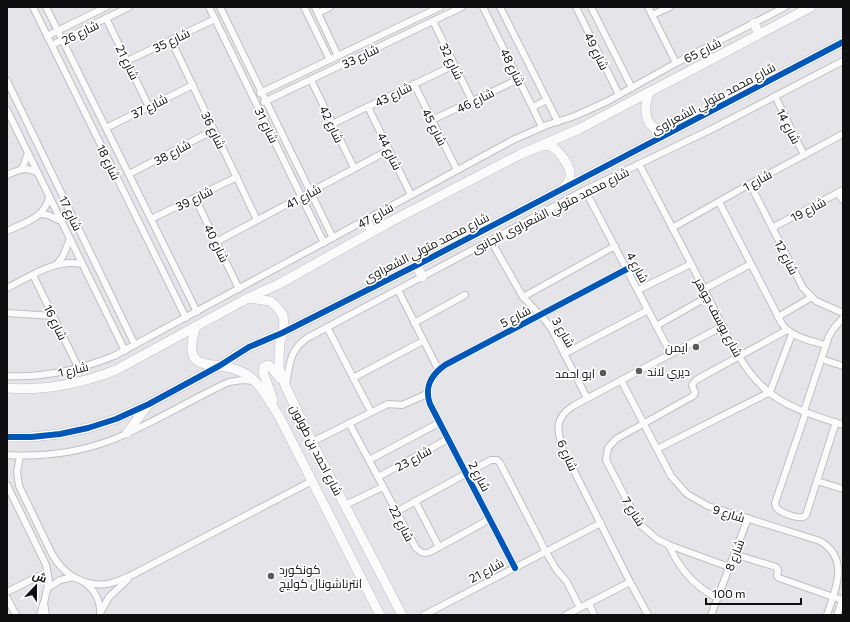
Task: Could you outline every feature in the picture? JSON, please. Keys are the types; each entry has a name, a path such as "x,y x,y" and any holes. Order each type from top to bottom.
{"street":[{"name":"شارع 18","path":"33,7 186,318"},
{"name":"شارع 18","path":"46,7 197,312"},
{"name":"شارع 26","path":"52,45 129,7"},
{"name":"شارع 31","path":"209,7 324,243"},
{"name":"شارع 31","path":"220,7 333,238"},
{"path":"304,7 330,60"},
{"path":"330,7 316,10 338,56"},
{"name":"شارع 33","path":"253,97 338,56 426,10 440,7"},
{"name":"شارع 33","path":"257,106 462,7"},
{"name":"شارع 48","path":"483,7 542,127"},
{"name":"شارع 48","path":"500,7 558,122"},
{"name":"شارع 49","path":"576,7 619,95"},
{"name":"شارع 49","path":"591,7 632,88"},
{"path":"648,7 676,63"},
{"path":"652,16 670,7"},
{"name":"شارع 65","path":"619,95 676,63 785,7"},
{"path":"7,388 46,388 96,378 116,370 248,298 279,284 372,231 518,155 580,129 811,7"},
{"name":"شارع 26","path":"47,36 104,8"},
{"name":"شارع 21","path":"106,18 149,106"},
{"name":"شارع 35","path":"127,61 215,19"},
{"name":"شارع 32","path":"433,21 472,101"},
{"path":"754,23 759,34"},
{"name":"شارع 36","path":"171,40 257,220"},
{"name":"شارع محمد متولي الشعراوى","path":"7,437 31,437 60,434 88,428 116,419 149,404 219,366 249,347 282,333 417,265 843,42"},
{"name":"شارع محمد متولي الشعراوى الجانبى","path":"285,385 289,363 295,349 307,338 585,190 712,129 843,61"},
{"name":"شارع 43","path":"332,124 454,65"},
{"path":"610,78 623,72"},
{"name":"شارع 46","path":"432,120 519,79"},
{"name":"شارع 42","path":"311,80 354,168"},
{"name":"شارع 17","path":"7,81 135,345"},
{"name":"شارع 45","path":"414,84 457,170"},
{"name":"شارع 37","path":"106,128 192,85"},
{"path":"649,93 645,111 647,119 651,126 658,132 666,135"},
{"name":"شارع 47","path":"135,345 513,140 542,127 575,116 619,95"},
{"name":"شارع 14","path":"775,96 804,155"},
{"path":"533,107 547,100"},
{"name":"شارع 44","path":"368,107 412,195"},
{"name":"شارع 17","path":"7,110 125,351"},
{"name":"شارع 38","path":"129,174 214,130"},
{"name":"شارع 1","path":"672,228 843,134"},
{"path":"539,146 549,146 560,153 564,158 570,173 570,177 563,188"},
{"name":"شارع 41","path":"216,242 389,150"},
{"path":"21,169 27,159 28,154"},
{"name":"شارع يوسف جوهر","path":"639,164 739,357 755,379 781,400 805,412 843,424"},
{"path":"7,175 27,168 38,173"},
{"name":"شارع 39","path":"151,219 237,177"},
{"name":"شارع 12","path":"750,184 803,288 822,304 843,313"},
{"name":"شارع 4","path":"585,190 671,354"},
{"name":"شارع 19","path":"772,228 843,190"},
{"path":"837,193 843,200"},
{"path":"7,231 41,214 45,209 49,197"},
{"name":"شارع 40","path":"195,198 239,289"},
{"path":"719,202 778,317 789,332 803,339 825,345"},
{"path":"41,214 48,215 61,221"},
{"path":"366,220 372,231"},
{"path":"57,264 63,256 70,239"},
{"name":"شارع 3","path":"491,241 523,297 540,314 551,328 587,398"},
{"path":"523,297 615,246"},
{"path":"7,288 57,264 65,262 82,264"},
{"path":"638,290 691,264"},
{"path":"704,289 751,264"},
{"path":"417,265 422,276"},
{"name":"شارع 5","path":"438,369 627,269"},
{"name":"شارع 16","path":"33,276 79,369"},
{"path":"312,442 388,404 404,404 428,394 430,381 433,374 438,369 398,290"},
{"path":"414,322 465,295"},
{"path":"778,317 812,297"},
{"name":"شارع احمد بن طولون","path":"248,298 264,300 275,304 282,315 284,321 280,342 279,368 285,385 312,442 402,615"},
{"path":"656,326 702,300"},
{"path":"564,354 648,310"},
{"path":"7,312 53,316"},
{"path":"836,422 806,515 800,518 780,512 776,507 776,503 825,345 834,328 843,318"},
{"name":"شارع احمد بن طولون","path":"196,326 191,343 192,352 196,359 203,364 235,368 245,374 262,390 280,418 380,615"},
{"name":"شارع 6","path":"648,615 563,449 558,430 558,423 566,410 723,326"},
{"path":"327,327 371,412"},
{"path":"739,357 789,332"},
{"path":"658,449 770,392 789,332"},
{"path":"353,378 423,341"},
{"name":"شارع 1","path":"7,376 22,377 46,375 79,369 125,351 135,345"},
{"name":"شارع 7","path":"729,567 669,545 650,533 636,518 606,460 606,454 611,443 616,439 692,397 695,393 692,387 694,381 739,357"},
{"path":"821,359 843,366"},
{"path":"280,418 263,372 264,367 268,365 272,367 285,385"},
{"path":"7,455 20,456 50,454 80,450 109,441 127,433 229,382 242,380 254,381"},
{"name":"شارع 9","path":"621,380 672,476 687,494 708,506 815,539 829,547 835,555 840,570 840,576 827,615"},
{"name":"شارع 2","path":"428,394 430,404 439,423 515,568"},
{"path":"127,433 149,404"},
{"name":"شارع 22","path":"349,423 396,512 419,551 426,553 490,519"},
{"name":"شارع 23","path":"369,460 439,423"},
{"name":"شارع 23","path":"378,477 448,439"},
{"path":"20,456 16,472 19,486 52,554 61,567 74,577 85,582 102,585 111,584 132,575 312,481"},
{"path":"396,512 466,473 495,459 499,462 546,552 558,572 567,582 580,608"},
{"path":"817,481 843,489"},
{"path":"7,485 46,565 49,580 40,615"},
{"path":"345,505 383,486"},
{"path":"415,501 439,547"},
{"name":"شارع 8","path":"711,615 748,518"},
{"name":"شارع 21","path":"424,615 601,523"},
{"path":"669,545 674,556 688,576 702,589 718,598"},
{"path":"734,554 776,567 778,570 777,576 779,578 842,599 837,615"},
{"path":"7,592 41,575"},
{"path":"100,614 112,594 132,575"},
{"path":"48,588 60,580 74,577"},
{"path":"85,582 94,591 99,601 100,614"},
{"path":"566,615 630,582"},
{"path":"7,598 16,615"},
{"path":"44,603 46,615"},
{"path":"589,603 594,615"}],"cycle path":[{"path":"7,437 31,437 60,434 88,428 116,419 149,404 219,366 249,347 282,333 417,265 843,42"},
{"path":"515,568 430,404 428,398 428,387 436,373 445,365 627,269"}],"place":[{"name":"ايمن","path":"696,347"},
{"name":"ديري لاند","path":"639,371"},
{"name":"ابو احمد","path":"603,373"},
{"name":"كونكورد انترناشونال كوليج","path":"271,576"}]}
